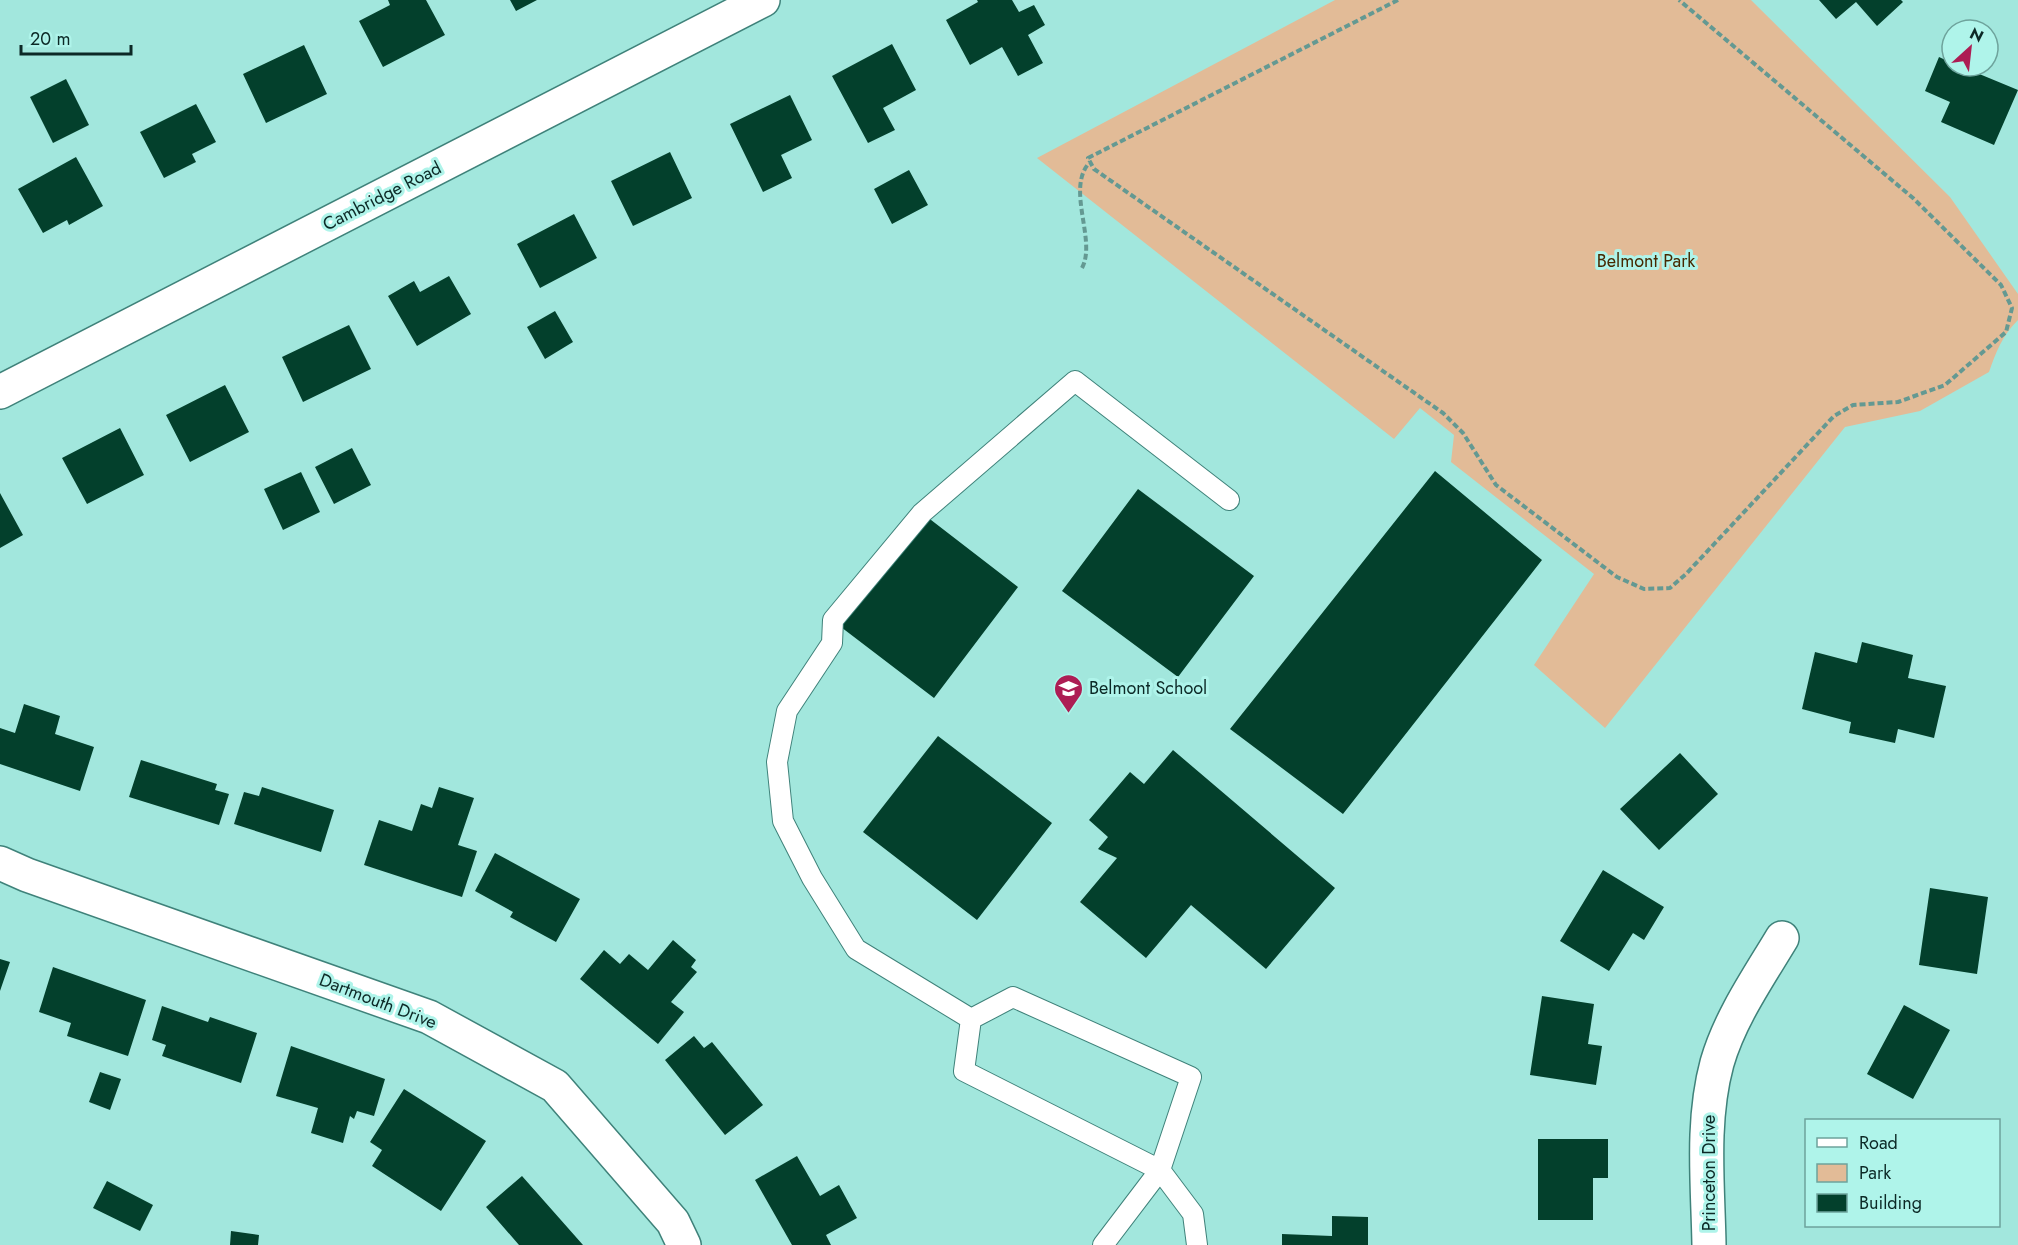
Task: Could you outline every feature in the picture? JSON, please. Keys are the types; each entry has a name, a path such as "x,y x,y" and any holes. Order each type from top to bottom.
{"street":[{"name":"Cambridge Road","path":"0,392 764,0"},
{"name":"Dartmouth Drive","path":"0,863 27,875 429,1017 555,1086 673,1222 684,1245"},
{"name":"Princeton Drive","path":"1709,1245 1707,1120 1717,1063 1738,1011 1782,938"}],"lane":[{"path":"971,1019 856,949 812,878 783,821 777,762 787,711 832,643 833,620 922,513 1075,381 1229,500"},
{"path":"971,1019 1013,997 1191,1077 1160,1170 1103,1245"},
{"path":"971,1019 964,1071 1160,1170 1193,1214 1197,1245"}],"path":[{"path":"1398,0 1088,158 1094,169 1443,413 1463,434 1496,484 1608,570 1644,589 1670,588 1686,574 1834,416 1853,405 1898,402 1945,385 2006,332 2012,308 2001,285 1913,198 1679,0"},
{"path":"1082,268 1088,257 1080,201 1083,169 1090,162"}],"green space":[{"name":"Belmont Park","path":"1335,0 1751,0 1950,197 2018,294 2018,320 2000,344 1989,372 1920,411 1845,427 1605,728 1534,665 1594,574 1451,462 1454,435 1420,408 1394,439 1037,158"}],"building":[{"path":"388,0 426,0 445,35 383,67 359,21 390,5"},
{"path":"510,0 537,0 516,11"},
{"path":"977,0 1012,0 1019,12 1034,5 1045,25 1028,35 1043,63 1018,76 1002,47 970,65 946,20 978,2"},
{"path":"1819,0 1901,0 1903,2 1877,26 1856,2 1836,19"},
{"path":"892,44 916,90 883,108 895,130 868,143 832,76"},
{"path":"304,45 327,94 266,123 243,74"},
{"path":"1939,57 1940,78 1989,78 2018,90 1994,145 1941,122 1950,102 1925,91"},
{"path":"66,79 89,125 53,143 30,97"},
{"path":"790,95 812,140 781,155 792,178 763,192 730,124"},
{"path":"196,104 216,142 192,154 196,162 164,178 140,132"},
{"path":"670,152 692,198 633,226 611,181"},
{"path":"76,157 103,206 69,225 67,220 43,233 18,189"},
{"path":"909,170 928,205 892,224 874,189"},
{"path":"574,214 597,258 540,288 517,244"},
{"path":"449,276 471,314 417,346 388,296 414,281 420,292"},
{"path":"555,311 573,342 545,359 527,327"},
{"path":"349,325 371,369 303,402 282,357"},
{"path":"225,385 249,432 190,462 166,415"},
{"path":"120,428 144,475 87,504 62,458"},
{"path":"352,448 371,485 334,504 315,467"},
{"name":"Belmont School","path":"1435,471 1542,560 1343,814 1230,729"},
{"path":"301,472 320,512 283,530 264,489"},
{"name":"Belmont School","path":"1138,489 1254,576 1178,677 1062,591"},
{"path":"0,493 23,535 0,548"},
{"path":"922,513 1018,587 934,698 837,624"},
{"path":"1862,642 1913,655 1908,678 1946,686 1934,738 1898,729 1895,743 1849,733 1851,722 1802,709 1815,652 1857,663"},
{"path":"24,704 60,716 55,734 94,747 80,791 0,764 0,728 15,733"},
{"path":"938,736 1052,823 977,920 863,832"},
{"name":"Belmont School","path":"1173,750 1335,888 1266,969 1191,905 1146,958 1080,902 1117,858 1098,849 1108,837 1089,820 1130,772 1144,784"},
{"path":"1680,753 1718,794 1659,850 1620,809"},
{"path":"141,760 217,784 215,790 229,794 219,825 129,797"},
{"path":"262,787 334,810 321,852 234,824 244,792 259,796"},
{"path":"439,787 474,798 458,845 477,851 462,897 364,865 379,820 412,831 421,804 432,808"},
{"path":"495,853 580,899 556,942 510,917 513,912 475,891"},
{"path":"1603,870 1664,907 1644,940 1633,933 1609,971 1560,941"},
{"path":"1930,888 1988,897 1977,974 1919,965"},
{"path":"673,940 696,960 691,967 697,972 671,1002 684,1012 658,1044 580,979 604,950 620,964 629,954 648,970"},
{"path":"0,959 10,962 0,991"},
{"path":"53,967 146,1000 128,1056 67,1036 71,1023 39,1012"},
{"path":"1542,996 1594,1004 1588,1044 1602,1046 1596,1085 1530,1075"},
{"path":"1904,1005 1950,1030 1913,1099 1867,1074"},
{"path":"162,1006 208,1022 210,1017 257,1033 241,1083 162,1056 166,1045 152,1040"},
{"path":"694,1036 704,1048 712,1042 763,1105 725,1135 665,1060"},
{"path":"291,1046 385,1079 374,1116 357,1111 354,1119 350,1116 343,1143 311,1133 318,1108 276,1096"},
{"path":"100,1072 121,1079 110,1110 89,1102"},
{"path":"404,1089 486,1141 441,1211 372,1166 382,1150 370,1142"},
{"path":"1538,1139 1608,1139 1608,1178 1593,1178 1593,1220 1538,1220"},
{"path":"797,1156 820,1196 839,1185 857,1218 826,1235 831,1245 792,1245 755,1180"},
{"path":"522,1176 583,1245 519,1245 486,1207"},
{"path":"107,1181 153,1205 140,1231 93,1208"},
{"path":"1332,1216 1368,1217 1368,1245 1282,1245 1282,1234 1332,1236"},
{"path":"231,1231 259,1235 258,1245 230,1245"}],"place":[{"name":"Belmont School","path":"1068,714"}]}
